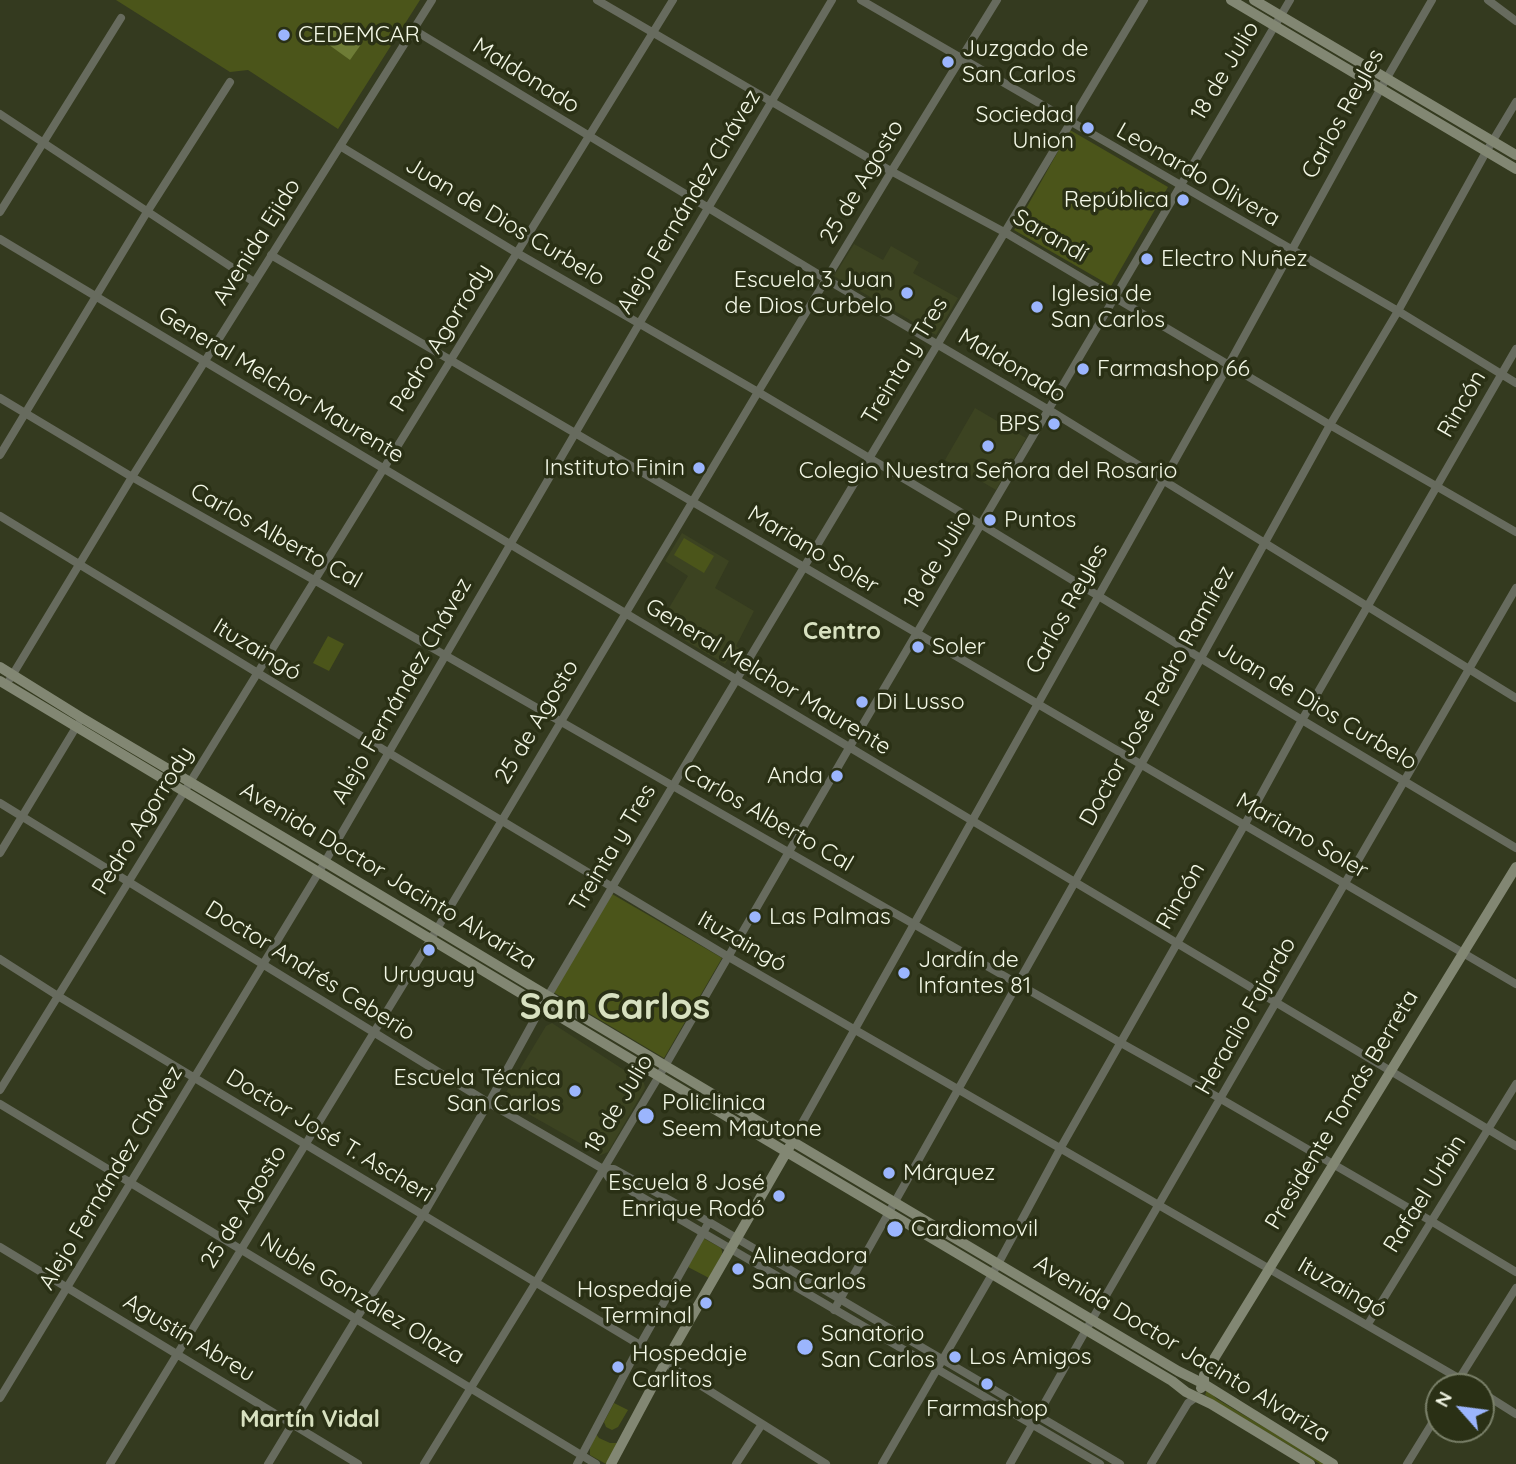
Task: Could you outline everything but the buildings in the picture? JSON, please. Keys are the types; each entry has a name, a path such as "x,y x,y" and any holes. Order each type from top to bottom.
{"main road":[{"path":"1231,0 1278,20 1489,146 1516,169"},
{"path":"1254,0 1278,20"},
{"path":"1489,146 1516,155"},
{"name":"Avenida Doctor Jacinto Alvariza","path":"0,667 6,680 545,1001 659,1076 786,1152 998,1264 1178,1371 1200,1379 1333,1464"},
{"name":"Presidente Tomás Berreta","path":"1190,1397 1516,867"},
{"name":"Avenida Doctor Jacinto Alvariza","path":"545,1001 665,1066 792,1141 992,1274 1172,1381 1190,1397 1211,1404 1310,1464"},
{"name":"Carlos Reyles","path":"611,1464 665,1363 792,1141"}],"street":[{"name":"Avenida Ejido","path":"6,680 432,0"},
{"name":"Sarandí","path":"597,0 891,171 1006,233 1516,533"},
{"name":"Pedro Agorrody","path":"0,1090 673,0"},
{"name":"Alejo Fernández Chávez","path":"0,1398 322,867 575,432 832,0"},
{"name":"Leonardo Olivera","path":"861,0 1516,383"},
{"name":"25 de Agosto","path":"110,1464 434,934 891,171 997,0"},
{"name":"Treinta y Tres","path":"268,1464 423,1215 612,888 1144,0"},
{"name":"18 de Julio","path":"424,1464 665,1066 916,633 1290,0"},
{"name":"Carlos Reyles","path":"792,1141 1432,0"},
{"path":"1488,0 1516,21"},
{"path":"0,212 121,18"},
{"name":"Maldonado","path":"414,30 588,137 1049,410 1516,698"},
{"path":"0,455 95,296 230,82"},
{"name":"Doctor José Pedro Ramírez","path":"834,1310 1330,425 1398,312 1516,102"},
{"path":"0,114 254,282"},
{"name":"Juan de Dios Curbelo","path":"340,146 517,253 982,525 1516,848"},
{"name":"General Melchor Maurente","path":"0,239 1516,1146"},
{"name":"Mariano Soler","path":"271,255 1516,984"},
{"name":"Rincón","path":"882,1464 998,1264 1302,720 1516,349"},
{"name":"Carlos Alberto Cal","path":"0,398 132,477 1221,1099 1516,1272"},
{"name":"Ituzaingó","path":"0,516 727,956 1451,1373"},
{"name":"Heraclio Fajardo","path":"1010,1464 1516,588"},
{"path":"0,853 79,723"},
{"name":"Doctor Andrés Ceberio","path":"0,803 489,1103 603,1169 609,1178 1100,1464"},
{"name":"Doctor José T. Ascheri","path":"0,959 640,1345"},
{"name":"Rafael Urbin","path":"1368,1324 1516,1084"},
{"name":"Nuble González Olaza","path":"0,1104 596,1464"},
{"name":"Doctor Andrés Ceberio","path":"603,1169 614,1169 709,1222 1120,1464"},
{"path":"577,1464 709,1222"},
{"name":"Agustín Abreu","path":"0,1247 358,1464"},
{"path":"1463,1373 1516,1288"},
{"path":"665,1363 825,1464"},
{"name":"Presidente Tomás Berreta","path":"1151,1464 1190,1397"},
{"path":"1495,1400 1516,1413"},
{"path":"736,1464 762,1424"},
{"path":"1407,1464 1425,1435"}],"shaded area":[{"name":"CEDEMCAR","path":"116,0 420,0 338,129 248,70 230,72"},
{"path":"336,26 362,43 350,60 325,42"},
{"path":"1070,130 1168,187 1111,286 1014,230"},
{"name":"Escuela 3 Juan de Dios Curbelo","path":"854,244 883,260 891,246 919,262 913,273 958,298 936,335 834,276"},
{"name":"Colegio Nuestra Señora del Rosario","path":"975,408 1026,438 996,490 945,460"},
{"path":"682,533 729,561 715,588 754,611 736,646 742,650 733,664 728,659 725,664 684,640 686,635 680,635 660,623 688,576 665,561"},
{"path":"684,538 714,556 704,573 674,555"},
{"path":"328,636 344,644 329,671 313,663"},
{"path":"612,894 722,958 664,1058 553,992"},
{"name":"Escuela Técnica San Carlos","path":"552,1023 644,1083 645,1088 608,1152 601,1155 507,1102 505,1094 546,1026"},
{"path":"703,1238 722,1251 709,1278 688,1267"},
{"path":"1207,1390 1217,1399 1326,1464 1320,1464 1205,1395"},
{"path":"614,1403 628,1410 618,1427 612,1430 606,1427 604,1422"},
{"path":"596,1434 610,1443 619,1443 606,1464 590,1455"}],"place":[{"name":"CEDEMCAR","path":"284,35"},
{"name":"Juzgado de San Carlos","path":"948,62"},
{"name":"Sociedad Union","path":"1088,128"},
{"name":"República","path":"1183,200"},
{"name":"Electro Nuñez","path":"1147,259"},
{"name":"Escuela 3 Juan de Dios Curbelo","path":"907,293"},
{"name":"Iglesia de San Carlos","path":"1037,307"},
{"name":"Farmashop 66","path":"1083,369"},
{"name":"BPS","path":"1054,424"},
{"name":"Colegio Nuestra Señora del Rosario","path":"988,446"},
{"name":"Instituto Finin","path":"699,468"},
{"name":"Puntos","path":"990,520"},
{"name":"Soler","path":"918,647"},
{"name":"Di Lusso","path":"862,702"},
{"name":"Anda","path":"837,776"},
{"name":"Las Palmas","path":"755,917"},
{"name":"Uruguay","path":"429,950"},
{"name":"Jardín de Infantes 81","path":"904,973"},
{"name":"Escuela Técnica San Carlos","path":"575,1091"},
{"name":"Policlinica Seem Mautone","path":"646,1116"},
{"name":"Márquez","path":"889,1173"},
{"name":"Escuela 8 José Enrique Rodó","path":"779,1196"},
{"name":"Cardiomovil","path":"895,1229"},
{"name":"Alineadora San Carlos","path":"738,1269"},
{"name":"Hospedaje Terminal","path":"706,1303"},
{"name":"Sanatorio San Carlos","path":"805,1347"},
{"name":"Los Amigos","path":"955,1357"},
{"name":"Hospedaje Carlitos","path":"618,1367"},
{"name":"Farmashop","path":"987,1384"}],"district":[{"name":"Centro","path":"842,632"},
{"name":"San Carlos","path":"615,1008"},
{"name":"Martín Vidal","path":"310,1420"}]}
